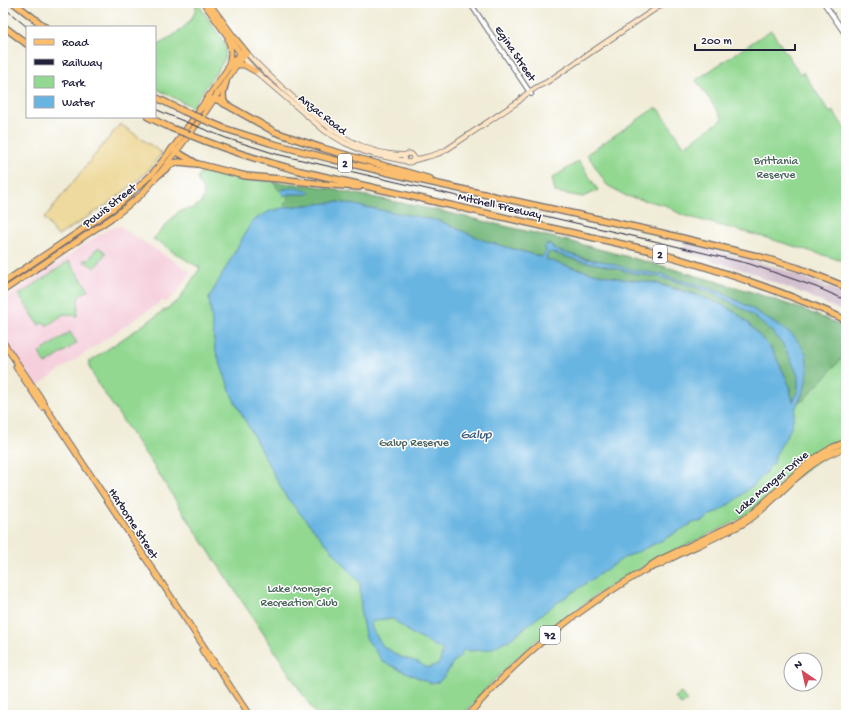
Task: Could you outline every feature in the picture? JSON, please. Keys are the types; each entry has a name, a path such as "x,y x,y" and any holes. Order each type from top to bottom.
{"highway":[{"path":"14,3 44,26"},
{"path":"3,26 26,43"},
{"path":"225,104 223,94 226,82"},
{"name":"Mitchell Freeway","path":"156,98 210,123 270,143 414,179 653,231 757,256 792,266 846,287"},
{"path":"200,109 213,100 218,100 275,132 305,143 357,159 482,193"},
{"name":"Mitchell Freeway","path":"150,118 199,139 271,163 648,250 746,280 803,301 846,320"},
{"path":"174,150 198,164"},
{"path":"156,177 176,162 198,164 246,176 375,188"}],"main road":[{"path":"204,3 225,33 244,54"},
{"path":"210,3 244,54"},
{"path":"412,158 409,162 405,158 408,154 412,158 421,158 433,156 443,152 519,101 522,97 531,93 542,84 664,3"},
{"path":"225,33 231,50 229,69"},
{"name":"Powis Street","path":"3,283 123,201 152,174 200,120 226,82 229,69 236,65 244,54"},
{"name":"Powis Street","path":"3,292 116,215 141,195 156,177 200,109 229,69 244,54"},
{"name":"Anzac Road","path":"244,54 255,71 325,130 345,143 377,155 405,158"},
{"name":"Anzac Road","path":"244,54 307,110 338,133 360,145 379,152 405,158"},
{"path":"236,65 244,65 255,71"},
{"name":"Harborne Street","path":"3,342 249,715"},
{"name":"Harborne Street","path":"3,348 245,715"},
{"name":"Lake Monger Drive","path":"468,715 514,667 550,635 578,613 659,560 736,524 753,513 789,479 812,460 833,447 846,442"},
{"name":"Lake Monger Drive","path":"645,570 661,564 736,528 767,506 810,466 825,456 846,448"}],"street":[{"name":"Egina Street","path":"470,3 531,93"},
{"path":"824,3 846,35"}],"shaded area":[{"path":"121,226 191,272 175,295 166,302 162,301 36,385 3,337 3,300 109,228"},
{"path":"685,243 779,268 846,294 846,313 802,293 759,277 759,275 683,252"}],"green space":[{"path":"196,5 199,5 224,42 226,50 225,59 192,107 156,89 156,46 181,30 192,18"},
{"name":"Brittania Reserve","path":"771,30 800,74 803,72 830,113 833,111 846,130 846,262 767,238 682,215 665,205 626,196 607,185 587,154 655,108 659,109 684,146 723,119 696,80"},
{"path":"579,161 598,190 583,197 555,192 552,178"},
{"name":"Galup","path":"203,169 244,179 316,186 382,199 572,242 749,291 804,310 846,327 846,440 740,519 647,565 596,595 572,612 503,671 463,715 316,715 155,468 96,381 89,366 89,362 178,301 200,268 161,243 153,240 179,211 193,208 201,203 204,195 197,179"},
{"path":"274,182 316,186 436,210 572,242 749,291 804,310 846,327 846,350 839,362 833,367 828,375 804,400 799,402 804,390 794,336 751,308 720,292 661,274 630,270 605,262 564,253 552,249 553,246 547,250 543,257 485,241 440,221 338,202 286,207 284,204 288,200 288,194 308,194 285,189 281,191 277,188"},
{"path":"98,248 106,253 95,268 83,261 85,259 88,261"},
{"path":"551,252 580,261 638,274 660,277 696,287 713,293 747,311 772,332 782,343 789,356 798,376 798,390 793,402 788,382 773,351 750,325 725,306 682,290 656,283 622,279 557,263 546,259 548,253"},
{"path":"69,261 89,290 79,296 77,316 64,314 47,326 44,322 39,325 19,295"},
{"path":"70,332 77,343 46,364 39,353"},
{"path":"681,693 687,701 681,705 675,697"}],"sand":[{"path":"120,124 162,153 146,173 114,200 58,236 44,218"}],"water":[{"path":"294,188 311,193 288,194 285,196 282,194 281,191 284,189"},
{"name":"Galup","path":"338,202 440,221 485,241 542,257 547,250 544,249 548,244 553,246 553,249 585,259 602,261 629,269 662,274 670,278 698,285 720,292 751,308 794,336 806,353 808,371 804,390 796,407 791,428 775,456 774,464 770,466 753,486 736,500 709,516 704,521 693,523 663,540 622,559 551,607 508,641 505,641 491,649 471,651 464,650 439,682 430,683 383,662 366,638 361,616 360,583 286,497 232,396 215,349 209,298 252,221 270,211 286,207","holes":["551,252 580,261 638,274 660,277 696,287 713,293 747,311 772,332 782,343 789,356 798,376 798,390 793,402 788,382 773,351 750,325 725,306 700,296 656,283 622,279 557,263 546,259 548,253","383,619 393,619 412,634 443,650 439,664 427,668 418,662 400,657 383,646 372,629 371,622"]}],"railway":[{"path":"3,7 26,26"},
{"path":"156,109 226,138 276,154 750,264 816,287 846,300"}],"park label":[{"name":"Galup Reserve","path":"414,442"},
{"name":"Lake Monger Recreation Club","path":"299,595"}]}
